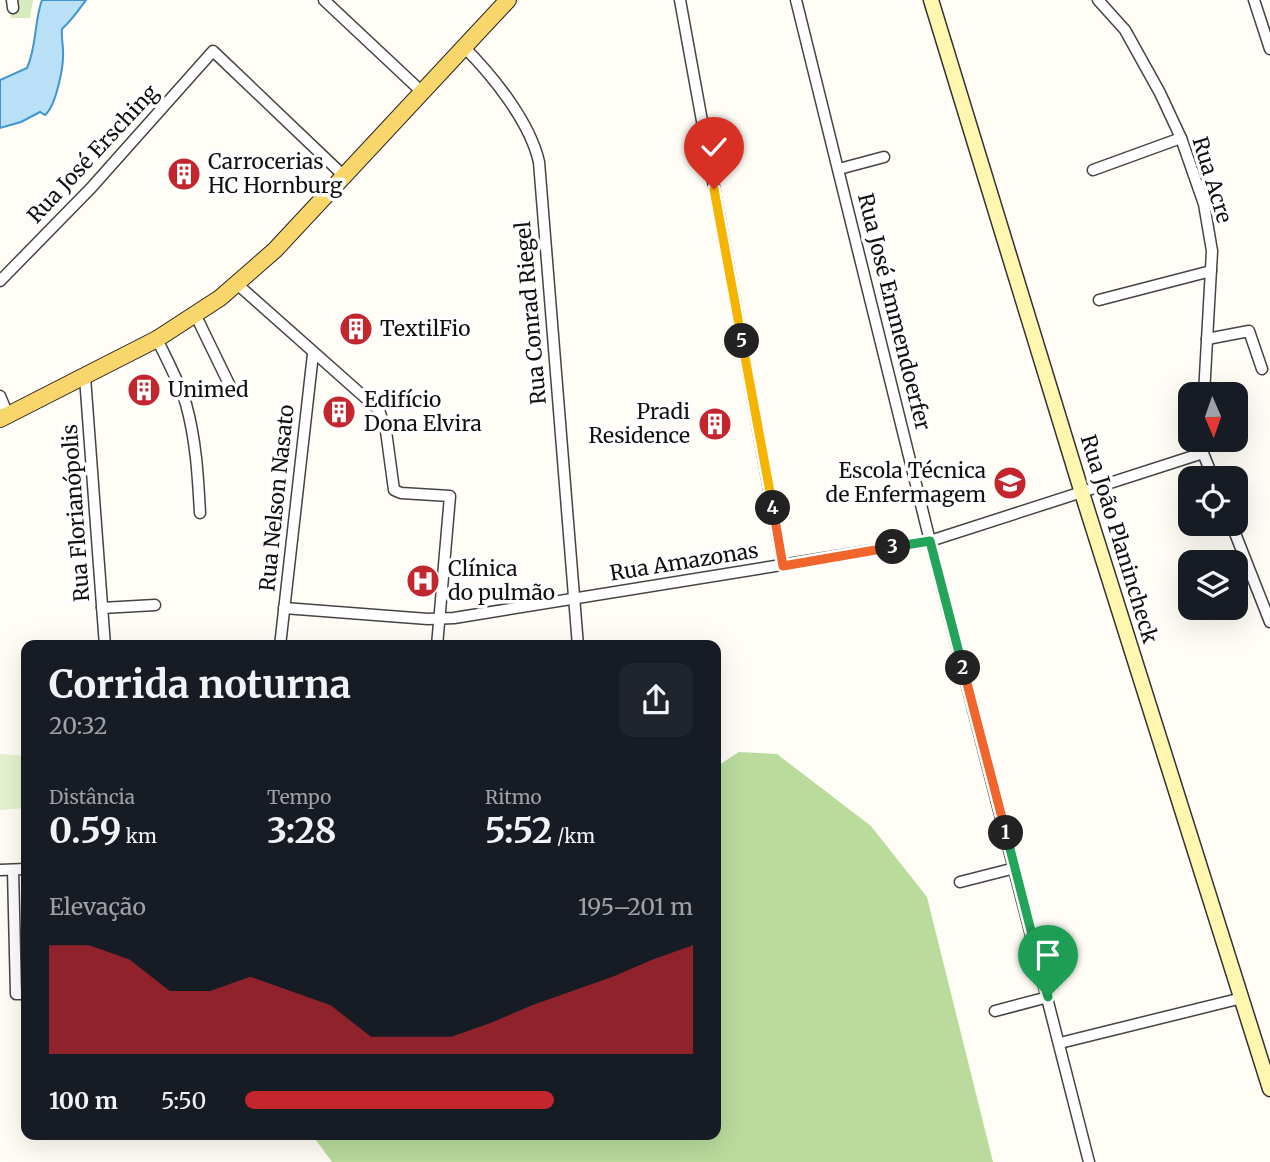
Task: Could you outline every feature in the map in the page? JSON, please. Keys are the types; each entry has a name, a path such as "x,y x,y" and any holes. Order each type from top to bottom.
{"main road":[{"path":"4,417 158,339 237,284 275,250 508,0"},
{"name":"Rua João Planincheck","path":"931,0 1082,494 1270,1089"}],"street":[{"path":"324,0 422,92"},
{"path":"680,0 783,566"},
{"name":"Rua José Emmendoerfer","path":"796,0 930,541 1089,1162"},
{"name":"Rua Acre","path":"1097,0 1125,30 1160,93 1181,138 1203,204 1212,251 1205,382"},
{"path":"1254,0 1270,49"},
{"name":"Rua Conrad Riegel","path":"464,47 491,77 530,135 539,162 577,640"},
{"name":"Rua José Ersching","path":"0,281 91,188 213,51 344,176"},
{"path":"1093,170 1181,138"},
{"path":"839,169 884,157"},
{"path":"1099,300 1212,271"},
{"path":"237,284 379,410 386,431 394,490 401,493 450,496 437,640"},
{"path":"195,314 230,386"},
{"path":"1207,339 1250,331 1262,369"},
{"path":"158,339 185,401 191,422 200,513"},
{"name":"Rua Nelson Nasato","path":"281,640 313,354"},
{"name":"Rua Florianópolis","path":"85,377 105,640"},
{"path":"0,396 4,417"},
{"path":"1203,453 1208,466"},
{"name":"Rua Amazonas","path":"284,608 439,619 783,566 930,541 1203,453"},
{"path":"1236,536 1269,619"},
{"path":"102,608 155,605"},
{"path":"960,882 1015,868"},
{"path":"0,870 21,869"},
{"path":"13,870 16,994 21,994"},
{"path":"995,1010 1048,997"},
{"path":"1060,1043 1242,998"}],"green space":[{"path":"10,0 33,0 30,18 11,18"},
{"path":"739,752 777,754 871,826 927,897 993,1162 332,1162 316,1140 721,1140 721,764"},
{"path":"0,754 21,756 21,808 0,810"}],"water":[{"path":"42,0 86,0 62,29 62,66 56,95 49,110 45,115 40,112 21,122 0,128 0,80 27,68"}],"place":[{"name":"Carrocerias HC Hornburg","path":"184,174"},
{"name":"TextilFio","path":"356,329"},
{"name":"Unimed","path":"144,390"},
{"name":"Edifício Dona Elvira","path":"339,412"},
{"name":"Pradi Residence","path":"715,424"},
{"name":"Escola Técnica de Enfermagem","path":"1010,483"},
{"name":"Clínica do pulmão","path":"423,581"}],"route":[{"path":"714,189 783,566 930,541 1048,997"}]}
